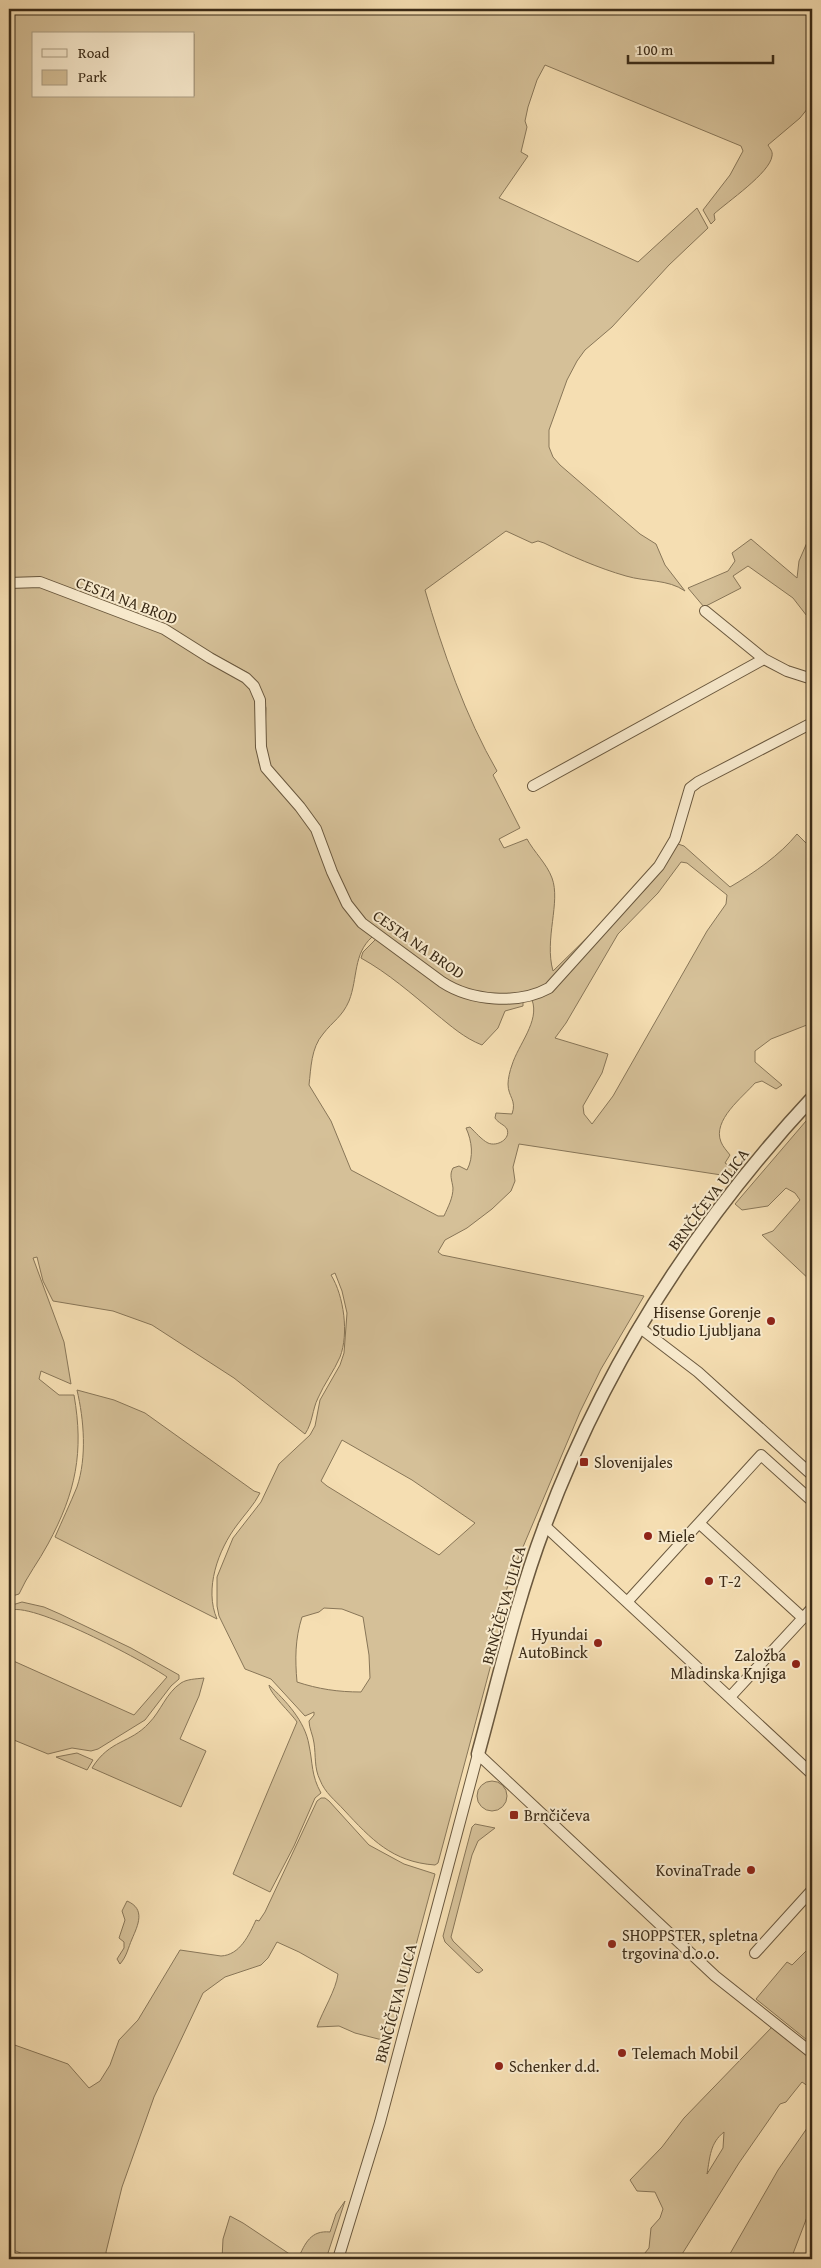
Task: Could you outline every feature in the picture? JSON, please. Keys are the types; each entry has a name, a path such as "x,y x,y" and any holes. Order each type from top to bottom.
{"street":[{"name":"CESTA NA BROD","path":"9,583 40,582 164,628 210,658 246,678 254,686 260,700 261,747 266,768 300,807 316,829 335,879 354,915 376,934 442,982 452,988 475,995 516,998 540,993 549,988 659,866 675,839 690,788 698,782 812,723"},
{"path":"705,611 764,659 788,672 812,679"},
{"path":"532,786 764,659"},
{"name":"BRNČIČEVA ULICA","path":"338,2259 380,2122 478,1754 531,1562 544,1525 581,1435 639,1327 681,1261 722,1202 812,1098"},
{"path":"639,1327 698,1372 812,1475"},
{"path":"627,1602 761,1455 812,1501"},
{"path":"699,1523 803,1618"},
{"path":"544,1525 812,1774"},
{"path":"730,1697 812,1608"},
{"path":"478,1754 715,1976 812,2053"},
{"path":"755,1953 812,1890"}],"green space":[{"path":"9,9 812,9 812,103 800,118 768,145 772,156 764,171 714,214 715,220 711,224 703,210 730,175 743,151 741,146 545,65 537,80 525,121 527,127 521,152 528,156 499,198 638,262 697,208 708,228 669,265 612,327 585,350 567,380 549,430 549,447 553,457 640,534 656,544 665,565 685,591 671,584 616,573 544,543 538,541 532,543 506,531 425,590 439,636 465,706 497,771 493,775 520,828 499,839 504,848 527,839 552,878 555,898 550,946 553,971 599,926 551,982 524,995 480,994 451,983 369,925 353,907 337,877 318,824 309,811 271,771 264,751 266,708 262,694 248,673 206,650 88,599 9,579"},
{"path":"812,531 812,630 808,627 810,620 793,598 748,566 733,576 741,588 704,607 688,588 728,571 735,561 732,553 751,539 797,578 799,561"},
{"path":"36,585 163,631 244,680 256,698 257,744 259,763 263,772 296,807 314,831 328,875 372,937 366,944 359,959 349,1001 316,1045 312,1058 309,1085 331,1121 351,1170 438,1216 444,1216 451,1199 453,1188 451,1175 453,1168 459,1166 467,1170 471,1160 470,1138 466,1128 470,1127 483,1140 492,1144 499,1143 507,1136 508,1133 505,1126 495,1118 496,1113 512,1114 513,1102 508,1088 509,1077 515,1057 531,1025 534,1008 532,1000 642,893 655,878 678,844 684,846 730,887 766,863 797,834 812,849 812,1023 771,1039 755,1051 755,1062 782,1085 776,1089 762,1081 755,1083 725,1117 719,1134 722,1144 730,1155 725,1163 734,1169 728,1176 519,1144 513,1167 515,1181 511,1191 492,1209 467,1228 445,1240 438,1252 442,1255 644,1296 601,1369 580,1412 512,1573 503,1601 497,1642 438,1863 435,1865 420,1863 394,1854 373,1839 327,1793 322,1785 316,1766 314,1743 309,1721 314,1712 305,1716 271,1679 245,1669 219,1616 217,1606 217,1577 233,1538 261,1502 279,1464 310,1435 315,1426 320,1400 340,1365 344,1353 347,1313 342,1291 335,1273 331,1275 339,1293 344,1315 343,1348 338,1362 318,1398 310,1425 305,1434 234,1378 152,1325 113,1311 53,1301 43,1281 37,1257 33,1258 64,1342 71,1384 41,1371 39,1379 59,1395 74,1395 77,1416 78,1453 71,1489 58,1525 19,1594 9,1597 9,586","holes":["681,862 687,863 727,895 726,904 707,931 613,1096 592,1124 584,1114 583,1106 602,1073 608,1054 555,1038 566,1023 618,934 658,893","342,1440 412,1480 475,1523 439,1555 321,1481","324,1608 342,1609 363,1617 369,1655 370,1678 361,1692 328,1690 297,1682 296,1649 302,1617 319,1612"]},
{"path":"376,939 446,990 523,1001 523,1006 505,1011 498,1028 482,1045 475,1042 452,1027 390,977 361,958 363,952"},
{"path":"812,1114 812,1282 762,1235 773,1231 800,1200 795,1193 786,1188 768,1206 742,1210 735,1204"},
{"path":"77,1390 114,1400 145,1413 254,1491 260,1493 230,1535 219,1558 215,1570 212,1595 217,1619 55,1537 77,1487 82,1463 83,1426"},
{"path":"22,1602 44,1607 131,1648 179,1675 179,1679 171,1686 145,1720 98,1749 91,1751 72,1748 48,1754 9,1738 9,1659 134,1715 167,1677 113,1646 62,1623 39,1614 20,1610 9,1611 9,1606"},
{"path":"204,1678 199,1696 180,1739 206,1751 181,1807 92,1768 106,1752 142,1730 176,1687 192,1679"},
{"path":"269,1685 288,1705 299,1720 307,1736 314,1775 321,1793 315,1798 294,1846 270,1892 233,1874 297,1722 270,1689"},
{"path":"77,1753 93,1760 87,1770 56,1757"},
{"path":"492,1781 503,1785 507,1796 503,1807 492,1811 481,1807 477,1796 481,1785"},
{"path":"321,1798 329,1801 369,1845 404,1864 435,1874 390,2042 355,2033 339,2026 317,2027 335,1987 338,1974 277,1942 268,1958 261,1965 225,1977 203,1993 154,2097 122,2187 106,2252 107,2259 34,2259 9,2248 9,2043 68,2064 89,2088 100,2081 110,2065 119,2040 138,2020 180,1950 221,1956 228,1955 243,1943 256,1920 259,1921 265,1912 317,1801"},
{"path":"475,1824 495,1828 478,1841 472,1855 451,1937 483,1970 479,1973 445,1942 443,1936 472,1827"},
{"path":"127,1901 137,1908 139,1918 127,1952 120,1964 117,1959 124,1948 124,1942 119,1938 125,1920 122,1911"},
{"path":"812,1945 812,2044 756,1999 787,1962 792,1965"},
{"path":"773,2026 812,2055 812,2089 802,2082 786,2102 780,2104 739,2163 679,2259 640,2259 649,2248 651,2228 660,2218 663,2209 655,2192 637,2191 630,2180 662,2147 684,2118","holes":["724,2132 723,2148 707,2174 713,2146"]},
{"path":"812,2121 812,2204 791,2259 727,2259 778,2170"},
{"path":"345,2201 326,2259 298,2259 306,2243 313,2235 330,2232 336,2214"},
{"path":"230,2216 297,2259 222,2259 223,2239"}],"place":[{"name":"Hisense Gorenje Studio Ljubljana","path":"771,1321"},
{"name":"Slovenijales","path":"584,1462"},
{"name":"Miele","path":"648,1536"},
{"name":"T-2","path":"709,1581"},
{"name":"Hyundai AutoBinck","path":"598,1643"},
{"name":"Založba Mladinska Knjiga","path":"796,1664"},
{"name":"Brnčičeva","path":"514,1815"},
{"name":"KovinaTrade","path":"751,1870"},
{"name":"SHOPPSTER, spletna trgovina d.o.o.","path":"612,1944"},
{"name":"Telemach Mobil","path":"622,2053"},
{"name":"Schenker d.d.","path":"499,2066"}]}
